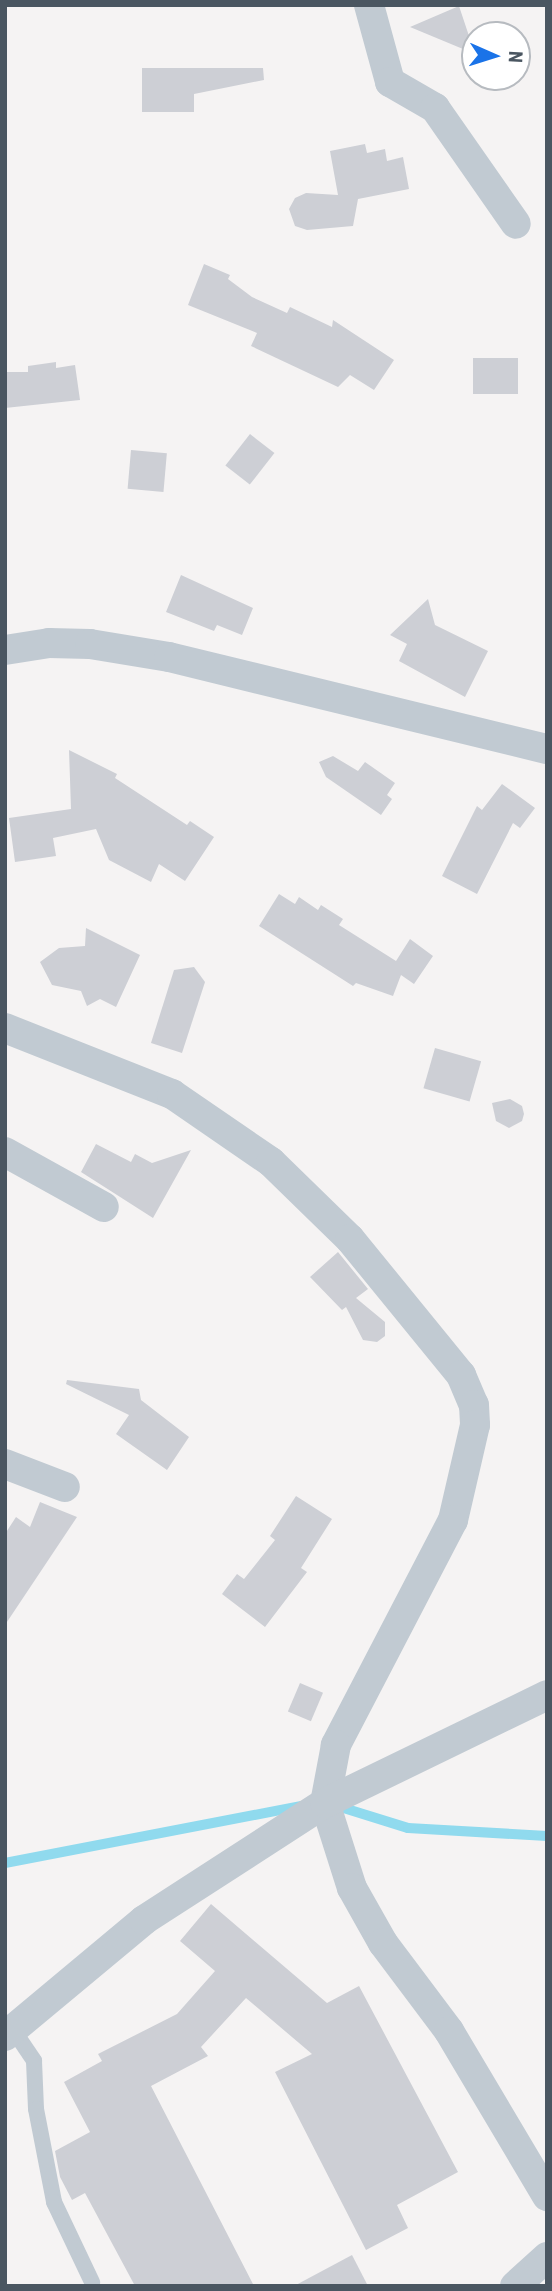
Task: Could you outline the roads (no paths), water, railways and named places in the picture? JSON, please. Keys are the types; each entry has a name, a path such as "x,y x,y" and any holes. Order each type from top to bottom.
{"street":[{"path":"369,5 390,82 435,108 516,224"},
{"path":"5,650 49,643 90,644 169,657 547,749"},
{"path":"5,1028 172,1094 271,1162 350,1239 433,1336 461,1375 474,1405 468,1470 453,1520 336,1745 326,1803 352,1888 377,1932 449,2031 547,2196"},
{"path":"5,1152 104,1207"},
{"path":"5,1464 65,1487"},
{"path":"10,2034 144,1920 326,1803 547,1695"},
{"path":"515,2286 547,2258"}],"lane":[{"path":"10,2034 34,2061 36,2109 54,2202 92,2282"}],"waterway":[{"path":"334,1805 408,1828 547,1836"},
{"path":"5,1863 302,1806"}]}
